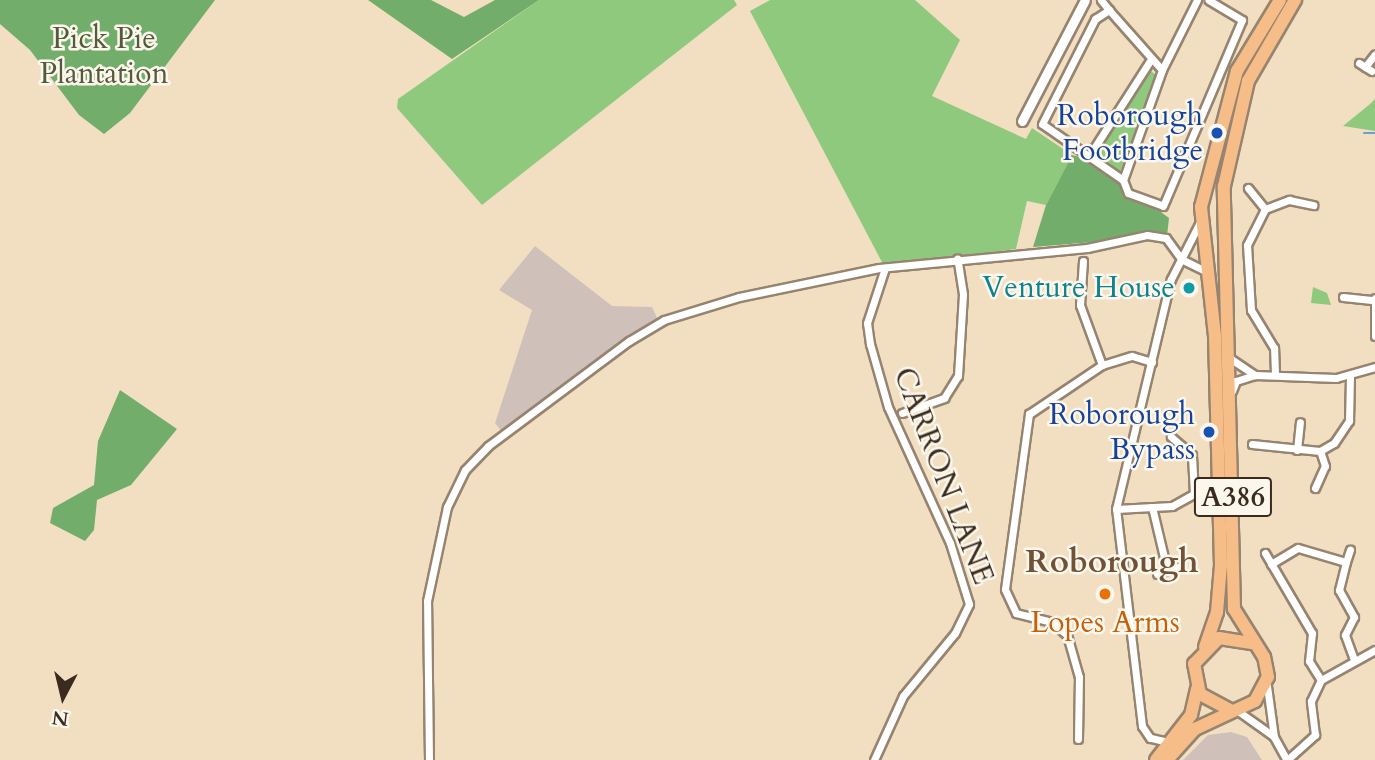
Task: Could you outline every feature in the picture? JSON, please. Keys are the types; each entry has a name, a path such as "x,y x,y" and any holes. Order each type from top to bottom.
{"highway":[{"name":"A386","path":"1156,760 1191,715 1197,690 1194,664 1205,647 1217,612 1221,565 1209,274 1201,216 1207,167 1234,81 1285,1"},
{"name":"A386","path":"1267,682 1264,657 1252,643 1234,609 1224,186 1234,126 1258,58 1285,1"},
{"path":"1205,647 1227,636 1252,643"},
{"path":"1167,760 1195,729 1255,701 1267,682"},
{"path":"1197,690 1212,706 1235,711"}],"street":[{"path":"1022,121 1085,0"},
{"path":"1101,0 1162,70"},
{"path":"1123,183 1162,70 1197,0"},
{"path":"1109,10 1095,19 1042,124 1091,153 1123,183 1163,206 1242,20 1209,0"},
{"path":"1365,67 1375,54"},
{"path":"1091,153 1151,59"},
{"path":"1248,188 1265,209"},
{"path":"1275,374 1274,348 1255,324 1247,277 1247,245 1265,209 1289,200 1313,205"},
{"path":"1168,742 1150,738 1142,726 1116,509 1152,362 1181,259 1201,216"},
{"path":"429,760 427,601 447,506 465,470 488,446 664,320 882,268 957,258 1087,248 1147,235 1166,238 1181,259"},
{"path":"902,413 953,389 962,313 957,258"},
{"path":"1181,259 1194,260 1209,274"},
{"path":"1083,261 1080,305 1102,365"},
{"name":"CARRON LANE","path":"874,760 903,696 955,634 969,604 950,543 888,407 870,344 867,323 882,268"},
{"path":"1343,297 1374,299 1375,336"},
{"path":"1227,337 1234,363 1255,375"},
{"path":"1078,739 1074,651 1052,622 1016,613 1004,589 1029,414 1102,365 1132,356 1152,362"},
{"path":"1230,411 1236,381 1255,375 1350,377 1375,367"},
{"path":"1252,444 1320,451 1349,421 1350,377"},
{"path":"1297,450 1300,422"},
{"path":"1116,509 1187,502 1194,494 1192,455 1171,437"},
{"path":"1315,488 1325,466 1320,451"},
{"path":"1152,507 1167,570"},
{"path":"1271,564 1298,548 1346,562"},
{"path":"1350,550 1339,590 1354,617 1345,635 1353,660"},
{"path":"1265,553 1312,633 1309,660 1321,680"},
{"path":"1157,574 1178,567"},
{"path":"1235,711 1273,737 1287,760 1315,735 1311,701 1321,680 1375,650"},
{"path":"1267,682 1273,737"}],"shaded area":[{"path":"535,246 612,306 652,307 658,320 502,432 495,423 532,310 499,290"},
{"path":"1231,732 1247,737 1262,760 1183,760 1208,735"}],"green space":[{"name":"Pick Pie Plantation","path":"0,0 215,0 130,113 104,134 79,115 30,50 0,24"},
{"path":"368,0 431,0 464,17 495,0 539,0 452,59"},
{"path":"539,0 734,0 737,5 482,205 397,108 398,99"},
{"path":"770,0 915,0 960,40 932,96 1026,139 1032,128 1072,155 1046,205 1027,201 1016,249 884,266 750,11"},
{"path":"1147,68 1156,75 1120,172 1096,151"},
{"path":"1375,99 1375,131 1343,126 1370,104"},
{"path":"1072,155 1090,160 1169,218 1167,236 1033,247 1046,205"},
{"path":"1313,287 1327,293 1331,305 1311,303"},
{"path":"120,390 177,429 131,485 97,500 94,530 85,541 50,523 53,508 94,485 98,441"}],"waterway":[{"path":"1364,133 1375,133"}],"place":[{"name":"Roborough Footbridge","path":"1217,133"},
{"name":"Venture House","path":"1189,288"},
{"name":"Roborough Bypass","path":"1209,432"},
{"name":"Lopes Arms","path":"1105,594"}],"district":[{"name":"Roborough","path":"1112,562"}]}
